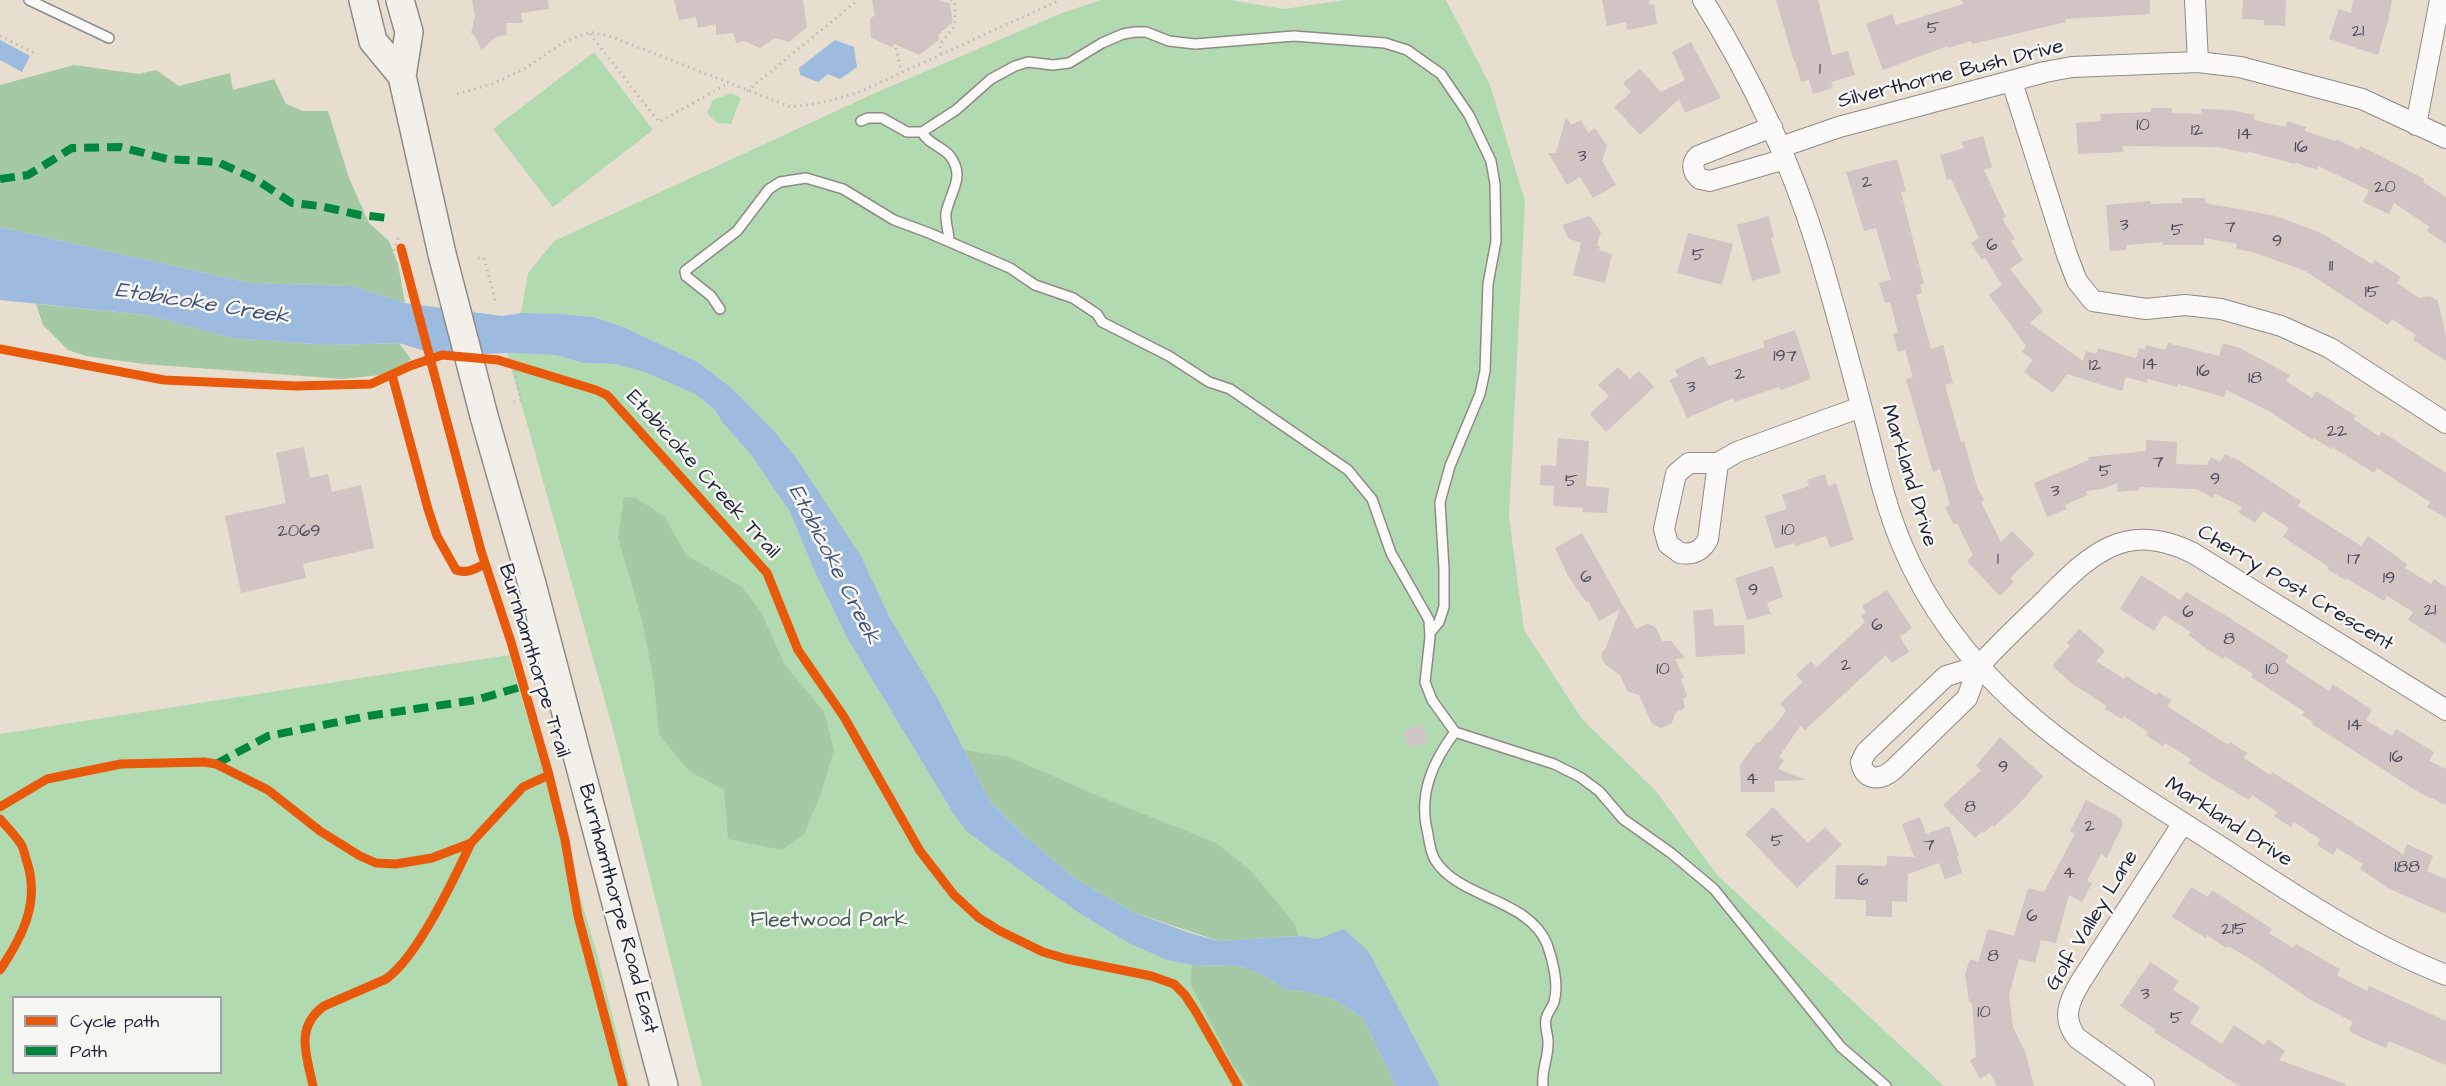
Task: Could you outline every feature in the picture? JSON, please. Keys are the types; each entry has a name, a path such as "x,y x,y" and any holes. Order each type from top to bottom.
{"main road":[{"path":"363,0 373,41 402,76"},
{"path":"400,0 409,32 402,76"},
{"name":"Burnhamthorpe Road East","path":"402,76 442,254 484,416 532,584 664,1086"}],"street":[{"name":"Markland Drive","path":"1703,0 1772,127 1783,153 1816,245 1884,494 1903,548 1929,598 1960,645 2048,732 2073,751 2335,921 2407,959 2446,975"},
{"path":"2195,0 2198,62"},
{"path":"2416,125 2440,0"},
{"name":"Silverthorne Bush Drive","path":"1772,127 1698,156 1694,162 1694,174 1702,181 1710,181 1783,153 1839,127 2072,67 2198,62 2240,67 2362,99 2446,138"},
{"path":"2012,82 2067,255 2077,281 2093,301 2146,309 2185,305 2221,309 2281,326 2330,348 2446,423"},
{"path":"1719,463 1708,539 1702,549 1695,553 1680,554 1670,547 1665,533 1676,474 1689,463 1719,463 1737,453 1861,407"},
{"name":"Cherry Post Crescent","path":"1979,666 2073,571 2095,553 2132,540 2152,539 2173,543 2193,553 2446,710"},
{"path":"1979,666 1967,698 1893,770 1885,777 1878,779 1870,777 1865,772 1861,762 1866,752 1946,676 1979,666"},
{"name":"Golf Valley Lane","path":"2144,1086 2077,1038 2067,1019 2068,1006 2080,981 2183,823"}],"lane":[{"path":"29,0 109,38"},
{"path":"861,121 868,118 882,118 907,132 922,132 956,110 991,79 1015,66 1028,62 1053,65 1069,63 1123,34 1135,32 1146,32 1169,41 1195,44 1287,36 1318,36 1357,42 1385,43 1407,50 1441,74 1469,115 1491,161 1495,184 1496,230 1488,284 1485,371 1480,394 1450,466 1440,502 1444,607 1439,622 1430,633"},
{"path":"922,132 925,138 945,150 953,159 958,175 945,216 950,231 949,241"},
{"path":"720,309 711,296 686,276 685,271 737,231 761,197 780,182 806,178 843,189 894,220 1010,268 1035,285 1073,298 1086,305 1102,322 1150,345 1209,382 1230,389 1250,401 1348,470 1372,499 1391,553 1429,620 1430,633 1425,682 1432,700 1455,732 1554,764 1580,777 1599,791 1623,819 1671,853 1714,889 1841,1047 1886,1086"},
{"path":"1455,732 1443,748 1424,790 1425,819 1431,850 1436,861 1444,870 1458,881 1529,921 1546,941 1551,957 1554,1002 1546,1018 1548,1049 1542,1071 1544,1086"}],"path":[{"path":"747,91 858,0"},
{"path":"941,54 940,45 955,25 955,3 951,0"},
{"path":"457,94 492,84 524,69 564,42 589,32 612,37 727,84 791,106 820,103 858,93 1060,0"},
{"path":"589,32 660,122 727,84"},
{"path":"0,36 34,53"},
{"path":"896,48 902,72"},
{"path":"399,243 404,259"},
{"path":"399,243 392,255 399,299"},
{"path":"478,258 484,258 496,303"},
{"path":"514,365 521,400 514,402"}],"green space":[{"path":"1101,0 1230,0 1284,9 1345,0 1446,0 1490,85 1525,201 1509,517 1524,630 1582,719 1656,791 1717,875 1944,1086 1440,1086 1369,952 1299,936 990,801 937,697 890,618 861,556 797,459 775,432 734,390 698,362 621,326 593,317 521,313 528,273 554,241 875,93 1062,13"},
{"path":"594,52 653,130 553,207 493,129"},
{"path":"74,65 139,74 156,70 179,86 230,73 233,90 274,79 286,104 303,111 328,111 349,178 369,223 389,241 398,264 405,303 353,286 250,283 0,227 0,85"},
{"path":"731,93 741,98 731,124 717,123 707,113 713,100"},
{"path":"36,304 147,315 232,338 328,345 399,343 411,359 402,366 381,375 343,379 144,364 86,356 68,350 43,325"},
{"name":"Fleetwood Park","path":"507,353 556,355 583,363 615,364 645,372 695,394 715,410 723,423 752,456 790,512 813,568 847,638 953,813 967,832 1079,913 1130,944 1167,960 1192,965 1396,1086 702,1086 614,733"},
{"path":"624,497 636,498 664,516 686,555 742,587 761,612 785,665 824,712 834,750 821,793 804,834 782,850 728,839 724,790 689,771 659,735 654,682 642,620 618,537"},
{"path":"509,655 596,950 630,1086 0,1086 0,734"},
{"path":"964,750 1009,757 1216,843 1250,870 1294,923 1299,936 1219,941 1135,913 1076,879 1026,837 990,801"},
{"path":"1192,965 1239,966 1262,974 1285,989 1333,999 1363,1018 1396,1086 1249,1086 1233,1065 1190,983"}],"water":[{"path":"0,40 30,56 22,72 0,60"},
{"path":"835,40 854,47 857,67 840,79 828,74 818,82 800,75 799,68"},
{"name":"Etobicoke Creek","path":"0,227 250,283 353,286 405,303 502,316 521,313 593,317 621,326 698,362 734,390 775,432 797,459 861,556 890,618 937,697 990,801 1026,837 1076,879 1135,913 1193,934 1219,941 1299,936 1318,939 1344,929 1369,952 1440,1086 1396,1086 1363,1018 1333,999 1285,989 1262,974 1239,966 1192,965 1167,960 1130,944 1079,913 967,832 953,813 847,638 813,568 790,512 752,456 723,423 715,410 695,394 645,372 615,364 583,363 556,355 507,353 441,356 399,343 328,345 232,338 147,315 0,300"}],"building":[{"path":"472,0 548,0 549,9 521,13 523,23 506,23 507,35 496,37 481,50 475,36 471,33 475,16"},
{"path":"674,0 803,0 807,27 789,42 775,38 760,48 745,41 736,43 733,33 716,35 716,24 698,28 696,17 679,20"},
{"path":"872,0 939,0 950,4 953,22 938,35 939,40 919,55 895,44 892,47 871,38 870,19 875,15"},
{"path":"1602,0 1649,0 1650,5 1654,4 1657,24 1627,30 1626,22 1607,26"},
{"path":"1776,0 1818,0 1832,55 1848,51 1855,75 1831,82 1833,88 1813,94 1809,80 1801,82"},
{"path":"1962,0 2150,0 2150,14 2065,19 2066,22 1972,44 1971,41 1948,48 1947,46 1883,70 1866,24 1892,14 1896,25 1963,4"},
{"path":"2243,0 2286,0 2285,26 2264,25 2264,20 2242,19"},
{"path":"2353,0 2392,0 2378,55 2329,39 2339,9 2351,13"},
{"path":"1691,42 1721,98 1685,113 1679,99 1640,135 1614,107 1631,92 1623,83 1640,69 1661,92 1685,80 1672,52"},
{"path":"2151,108 2172,108 2172,113 2201,114 2201,109 2230,110 2255,115 2254,120 2285,127 2287,121 2306,127 2305,131 2335,141 2336,139 2359,150 2360,146 2424,179 2423,182 2446,197 2446,244 2427,231 2430,227 2394,203 2389,214 2363,202 2369,190 2318,166 2317,169 2247,151 2247,153 2217,147 2122,146 2123,152 2078,154 2076,123 2101,121 2100,114 2151,112"},
{"path":"1566,117 1571,125 1581,120 1588,133 1595,128 1607,146 1602,161 1616,185 1593,198 1580,177 1567,185 1548,153 1556,153"},
{"path":"1983,136 1992,167 1984,170 2006,217 2002,219 2015,239 2011,241 2023,260 2010,269 2043,311 2030,323 2083,361 2086,351 2096,354 2098,348 2136,358 2139,348 2145,350 2146,345 2165,350 2168,343 2219,356 2223,343 2240,348 2290,375 2286,381 2312,398 2316,391 2356,416 2353,419 2379,436 2382,432 2446,473 2446,518 2427,507 2430,502 2377,468 2374,473 2332,447 2331,449 2314,438 2313,440 2269,411 2226,390 2224,397 2178,384 2177,387 2148,379 2147,383 2126,377 2122,391 2067,374 2053,393 2024,372 2033,360 2022,352 2026,346 1989,295 2002,285 1985,258 1982,260 1971,243 1979,238 1951,179 1947,180 1940,155 1964,148 1962,142"},
{"path":"1897,159 1906,191 1901,192 1924,284 1920,285 1922,293 1916,295 1931,349 1943,345 1953,383 1945,385 1961,442 1964,441 1977,487 1984,500 1981,502 2001,542 2012,531 2035,554 2010,578 2014,582 2000,596 1967,561 1973,555 1957,523 1954,525 1945,507 1950,505 1940,469 1933,472 1906,379 1913,377 1905,350 1898,352 1893,334 1898,332 1890,302 1885,303 1879,283 1891,280 1876,228 1864,231 1846,172"},
{"path":"2182,198 2205,198 2205,203 2276,216 2321,233 2372,264 2375,260 2401,277 2397,283 2419,298 2430,296 2438,301 2446,336 2446,361 2413,340 2416,335 2392,319 2388,325 2305,271 2253,252 2236,249 2237,244 2204,238 2204,245 2163,245 2163,242 2126,245 2127,250 2110,251 2106,205 2150,201 2151,204 2182,203"},
{"path":"1590,216 1601,232 1597,246 1600,246 1599,250 1612,254 1605,283 1573,275 1581,243 1569,239 1562,225"},
{"path":"1769,216 1774,238 1771,238 1781,273 1752,281 1737,225"},
{"path":"1688,233 1733,244 1722,285 1677,273"},
{"path":"1795,330 1811,379 1781,390 1779,387 1735,402 1733,398 1687,418 1670,380 1678,376 1675,370 1703,356 1709,366 1765,347 1763,341"},
{"path":"1618,367 1630,379 1639,371 1654,387 1606,432 1590,414 1609,396 1598,385"},
{"path":"1558,438 1589,441 1586,486 1609,488 1607,513 1582,512 1583,508 1553,506 1554,486 1540,485 1541,465 1556,466"},
{"path":"2146,440 2177,442 2176,464 2207,465 2211,457 2220,462 2225,454 2240,461 2301,501 2298,506 2361,546 2368,536 2407,564 2405,568 2431,584 2434,579 2446,587 2446,644 2408,620 2413,612 2387,596 2384,601 2327,569 2329,567 2283,537 2289,528 2263,511 2255,523 2238,512 2242,507 2215,494 2213,498 2196,489 2139,487 2139,490 2118,492 2117,483 2103,489 2086,491 2088,495 2065,505 2067,509 2047,517 2034,483 2089,460 2088,457 2146,451"},
{"path":"304,447 310,478 328,474 332,492 361,485 374,548 303,564 306,578 241,593 225,516 286,503 276,453"},
{"path":"1825,474 1828,486 1836,483 1854,540 1830,548 1826,536 1796,546 1795,543 1775,549 1765,516 1787,509 1782,495 1809,486 1807,480"},
{"path":"1582,533 1636,629 1647,624 1652,625 1656,628 1662,641 1671,641 1685,658 1675,659 1684,678 1681,679 1687,696 1683,699 1685,708 1675,713 1672,723 1661,728 1652,724 1639,695 1627,691 1620,675 1606,665 1602,659 1602,652 1606,648 1620,609 1599,621 1588,601 1586,602 1568,576 1555,548"},
{"path":"1773,566 1783,597 1767,603 1771,614 1747,620 1735,578"},
{"path":"2141,575 2180,600 2186,592 2228,617 2289,656 2285,662 2329,691 2333,684 2372,710 2366,720 2392,736 2396,729 2434,752 2429,761 2446,769 2446,805 2420,793 2312,724 2313,722 2302,715 2305,712 2251,677 2253,674 2225,656 2223,659 2207,649 2188,635 2191,632 2164,615 2154,631 2120,609"},
{"path":"1887,590 1912,628 1900,637 1909,652 1892,663 1886,655 1805,730 1800,726 1779,757 1784,760 1778,769 1806,780 1774,781 1775,792 1741,792 1740,765 1757,742 1759,743 1769,730 1771,731 1786,711 1780,704 1803,682 1796,675 1811,661 1817,667 1865,622 1861,616 1866,613 1862,606"},
{"path":"1713,609 1714,626 1744,625 1745,654 1696,657 1693,611"},
{"path":"2079,629 2105,651 2096,661 2124,679 2126,676 2156,695 2158,692 2172,700 2167,706 2228,745 2230,742 2247,753 2244,758 2270,775 2272,772 2403,854 2407,844 2433,856 2427,871 2446,879 2446,914 2390,889 2360,869 2363,864 2337,848 2333,855 2317,845 2320,839 2294,822 2291,827 2274,816 2277,812 2252,795 2249,800 2210,777 2188,763 2191,759 2165,743 2163,746 2146,735 2148,732 2124,716 2122,719 2105,709 2107,706 2074,685 2052,666 2070,646 2067,643"},
{"path":"1422,724 1428,741 1410,748 1404,731"},
{"path":"2000,737 2043,776 2020,803 1994,827 1992,825 1975,838 1943,805 1981,770 1976,766"},
{"path":"2086,800 2121,818 2123,824 2107,858 2101,854 2087,881 2092,883 2082,902 2069,895 2056,943 2041,940 2035,963 2019,959 2009,995 2013,1027 2025,1051 2034,1086 1997,1086 1990,1073 1980,1079 1970,1060 1976,1057 1972,1003 1969,1002 1965,974 1970,959 1978,962 1988,929 2014,936 2028,888 2044,892 2075,834 2070,831"},
{"path":"1773,807 1808,843 1825,827 1842,845 1797,888 1745,834"},
{"path":"1920,817 1926,834 1949,826 1962,873 1945,879 1939,863 1908,874 1907,902 1892,901 1892,917 1866,916 1866,900 1835,899 1836,865 1887,866 1887,856 1914,857 1902,824"},
{"path":"2191,887 2208,897 2212,890 2272,929 2269,933 2293,948 2296,944 2340,969 2337,975 2367,991 2369,986 2446,1021 2446,1065 2389,1041 2386,1048 2352,1033 2349,1029 2353,1022 2309,999 2228,946 2226,948 2207,935 2206,938 2172,917"},
{"path":"2150,962 2179,981 2173,990 2200,1007 2190,1023 2222,1044 2234,1025 2264,1045 2268,1039 2285,1051 2279,1060 2346,1084 2346,1086 2239,1086 2154,1032 2156,1030 2120,1006"}],"marked path":[{"path":"0,179 28,175 72,148 121,147 167,159 218,162 255,179 292,203 388,218"},
{"path":"216,764 268,736 368,716 476,700 524,686"}],"cycle path":[{"name":"Burnhamthorpe Trail","path":"401,248 481,551 511,642 549,775 565,840 578,916 623,1086"},
{"name":"Etobicoke Creek Trail","path":"0,349 164,380 296,386 371,384 410,366 442,355 498,360 607,395 767,573 798,650 844,717 920,851 954,895 979,918 1043,952 1151,976 1174,984 1185,995 1196,1012 1238,1086"},
{"name":"Burnhamthorpe Trail","path":"392,375 437,536 456,570 467,571 485,564"},
{"path":"0,807 47,779 121,764 204,762 216,764 268,790 320,831 360,856 376,863 396,864 432,858 471,843 523,787 549,775"},
{"path":"0,819 22,846 31,877 32,891 22,931 0,970"},
{"path":"313,1086 305,1043 309,1024 324,1006 386,979 398,968 434,916 471,843"}]}
